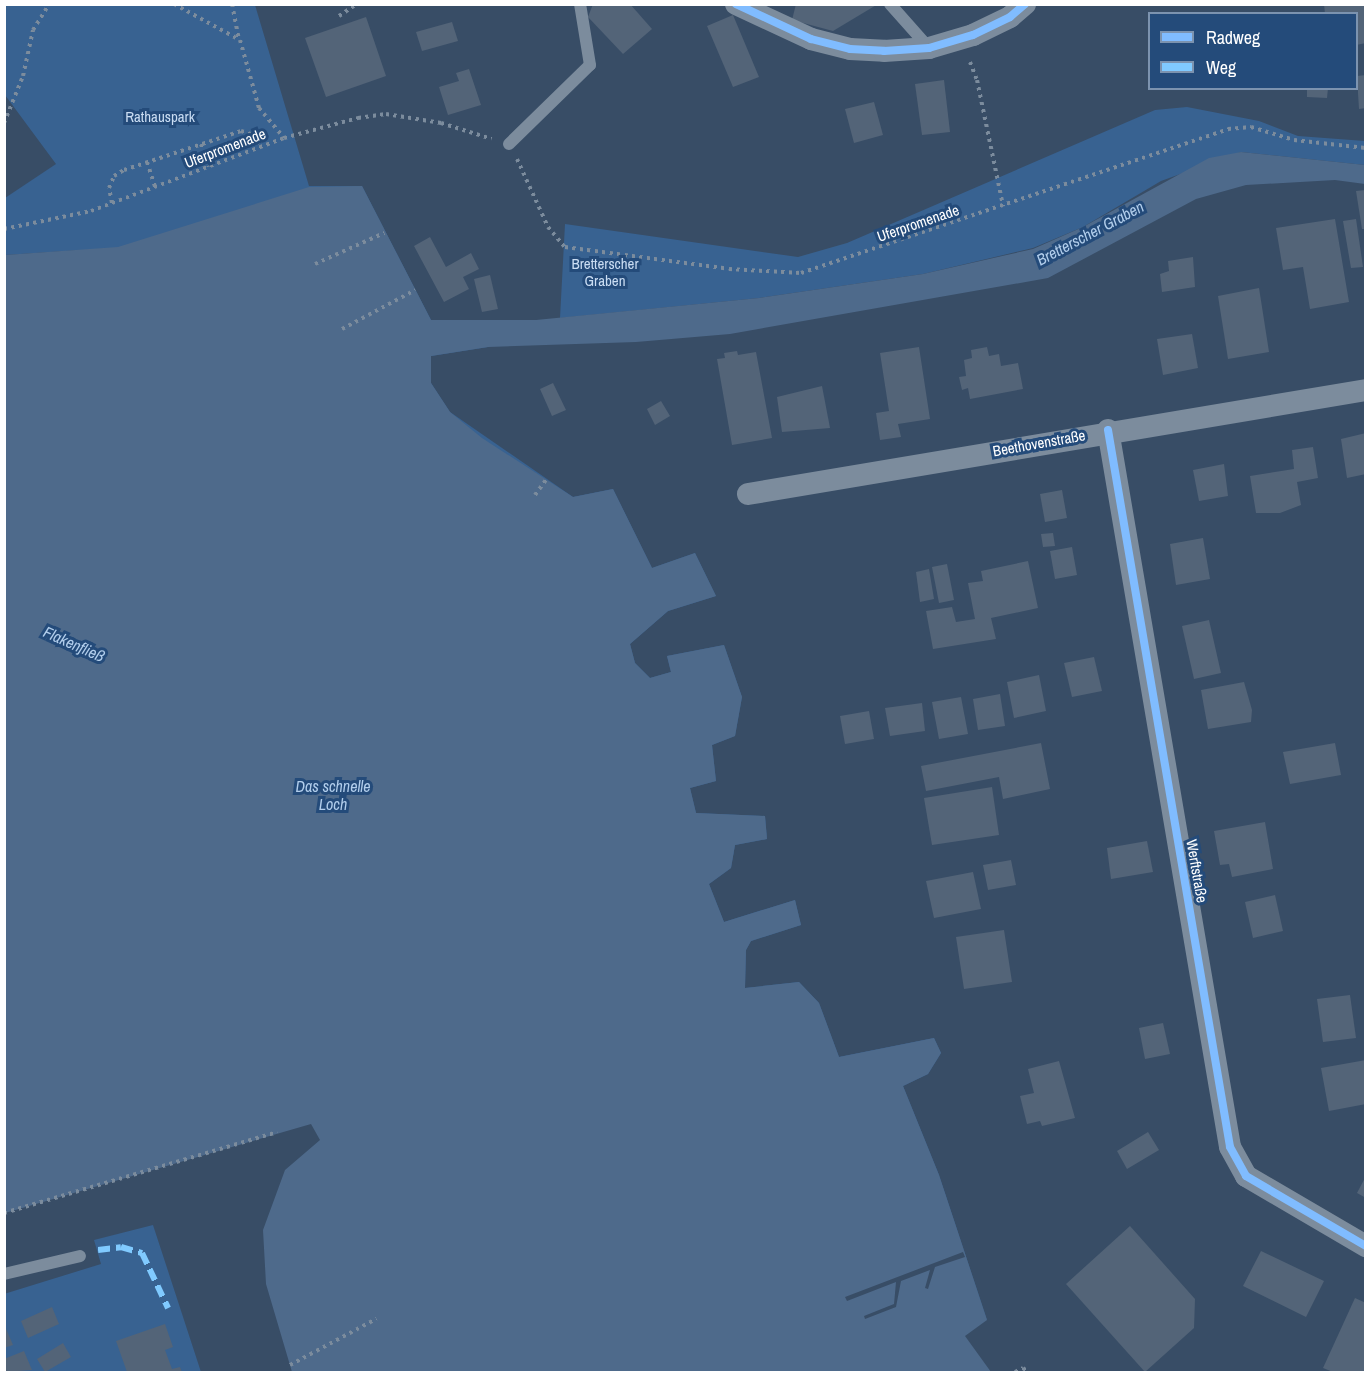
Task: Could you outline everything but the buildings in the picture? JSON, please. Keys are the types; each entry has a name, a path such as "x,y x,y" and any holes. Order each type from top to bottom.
{"street":[{"path":"736,4 811,39 850,50 929,48 961,39 1010,17 1025,4"},
{"name":"Beethovenstraße","path":"748,494 1108,430 1365,390"},
{"name":"Werftstraße","path":"1108,430 1230,1147 1246,1176 1365,1246"}],"lane":[{"path":"509,144 590,65 580,4"},
{"path":"890,4 929,48"},
{"path":"4,1274 80,1256"}],"path":[{"path":"4,123 23,76 33,30 49,4"},
{"path":"174,4 240,40"},
{"path":"232,4 259,108 284,138"},
{"path":"339,16 357,4"},
{"path":"961,39 977,80 1003,206"},
{"path":"112,203 109,188 114,176 147,162 241,131 254,135 262,147"},
{"path":"201,144 209,167"},
{"path":"147,162 155,187"},
{"path":"315,264 384,233"},
{"path":"342,328 415,290"},
{"path":"535,495 546,480"},
{"path":"4,1213 277,1132"},
{"path":"290,1365 376,1319"},
{"path":"1015,1372 1023,1368 1028,1372"}],"green space":[{"name":"Rathauspark","path":"5,5 255,5 309,186 362,186 431,320 490,320 488,347 431,356 431,383 450,412 573,497 613,489 652,568 695,553 716,596 668,611 630,644 635,663 650,678 671,672 667,656 724,645 742,697 735,736 712,745 716,781 690,788 696,813 765,816 767,839 735,845 731,868 709,884 724,922 795,900 801,925 751,941 746,950 745,988 799,982 819,1003 839,1057 934,1038 941,1053 928,1074 903,1086 939,1175 987,1320 81,250 5,255 5,198 56,164 5,95"},
{"name":"Bretterscher Graben","path":"1187,107 1259,121 1298,136 1365,141 1365,165 1241,152 1161,181 1083,227 1033,248 923,274 759,298 560,318 565,224 798,257 847,243 1155,110"},
{"path":"153,1225 201,1372 5,1372 4,1294 101,1264 94,1240"}],"water":[{"name":"Das schnelle Loch","path":"1241,152 1365,165 1365,184 1335,180 1246,185 1196,199 1048,278 730,334 636,342 488,347 431,356 431,383 450,412 482,438 573,497 613,489 652,568 695,553 716,596 668,611 630,644 635,663 650,678 671,672 667,656 724,645 742,697 735,736 712,745 716,781 690,788 696,813 765,816 767,839 735,845 731,868 709,884 724,922 795,900 801,925 751,941 746,950 745,988 799,982 819,1003 839,1057 934,1038 941,1053 928,1074 903,1086 939,1175 987,1320 965,1336 991,1372 292,1372 266,1284 263,1230 285,1170 320,1140 311,1124 5,1213 5,255 118,247 309,187 362,186 431,320 536,320 759,298 923,274 1033,249 1083,227 1209,158"}],"pier":[{"path":"963,1252 965,1257 935,1267 928,1289 925,1288 930,1270 901,1281 896,1307 865,1319 864,1316 894,1304 896,1282 847,1301 845,1297"}],"marked path":[{"path":"98,1250 121,1247 142,1253 168,1308"}],"cycle path":[{"path":"736,4 811,39 850,49 884,51 929,48 973,35 1010,17 1025,4"},
{"path":"1108,430 1230,1147 1246,1176 1366,1246"}],"water label":[{"name":"Flakenfließ","path":"74,644"}]}
